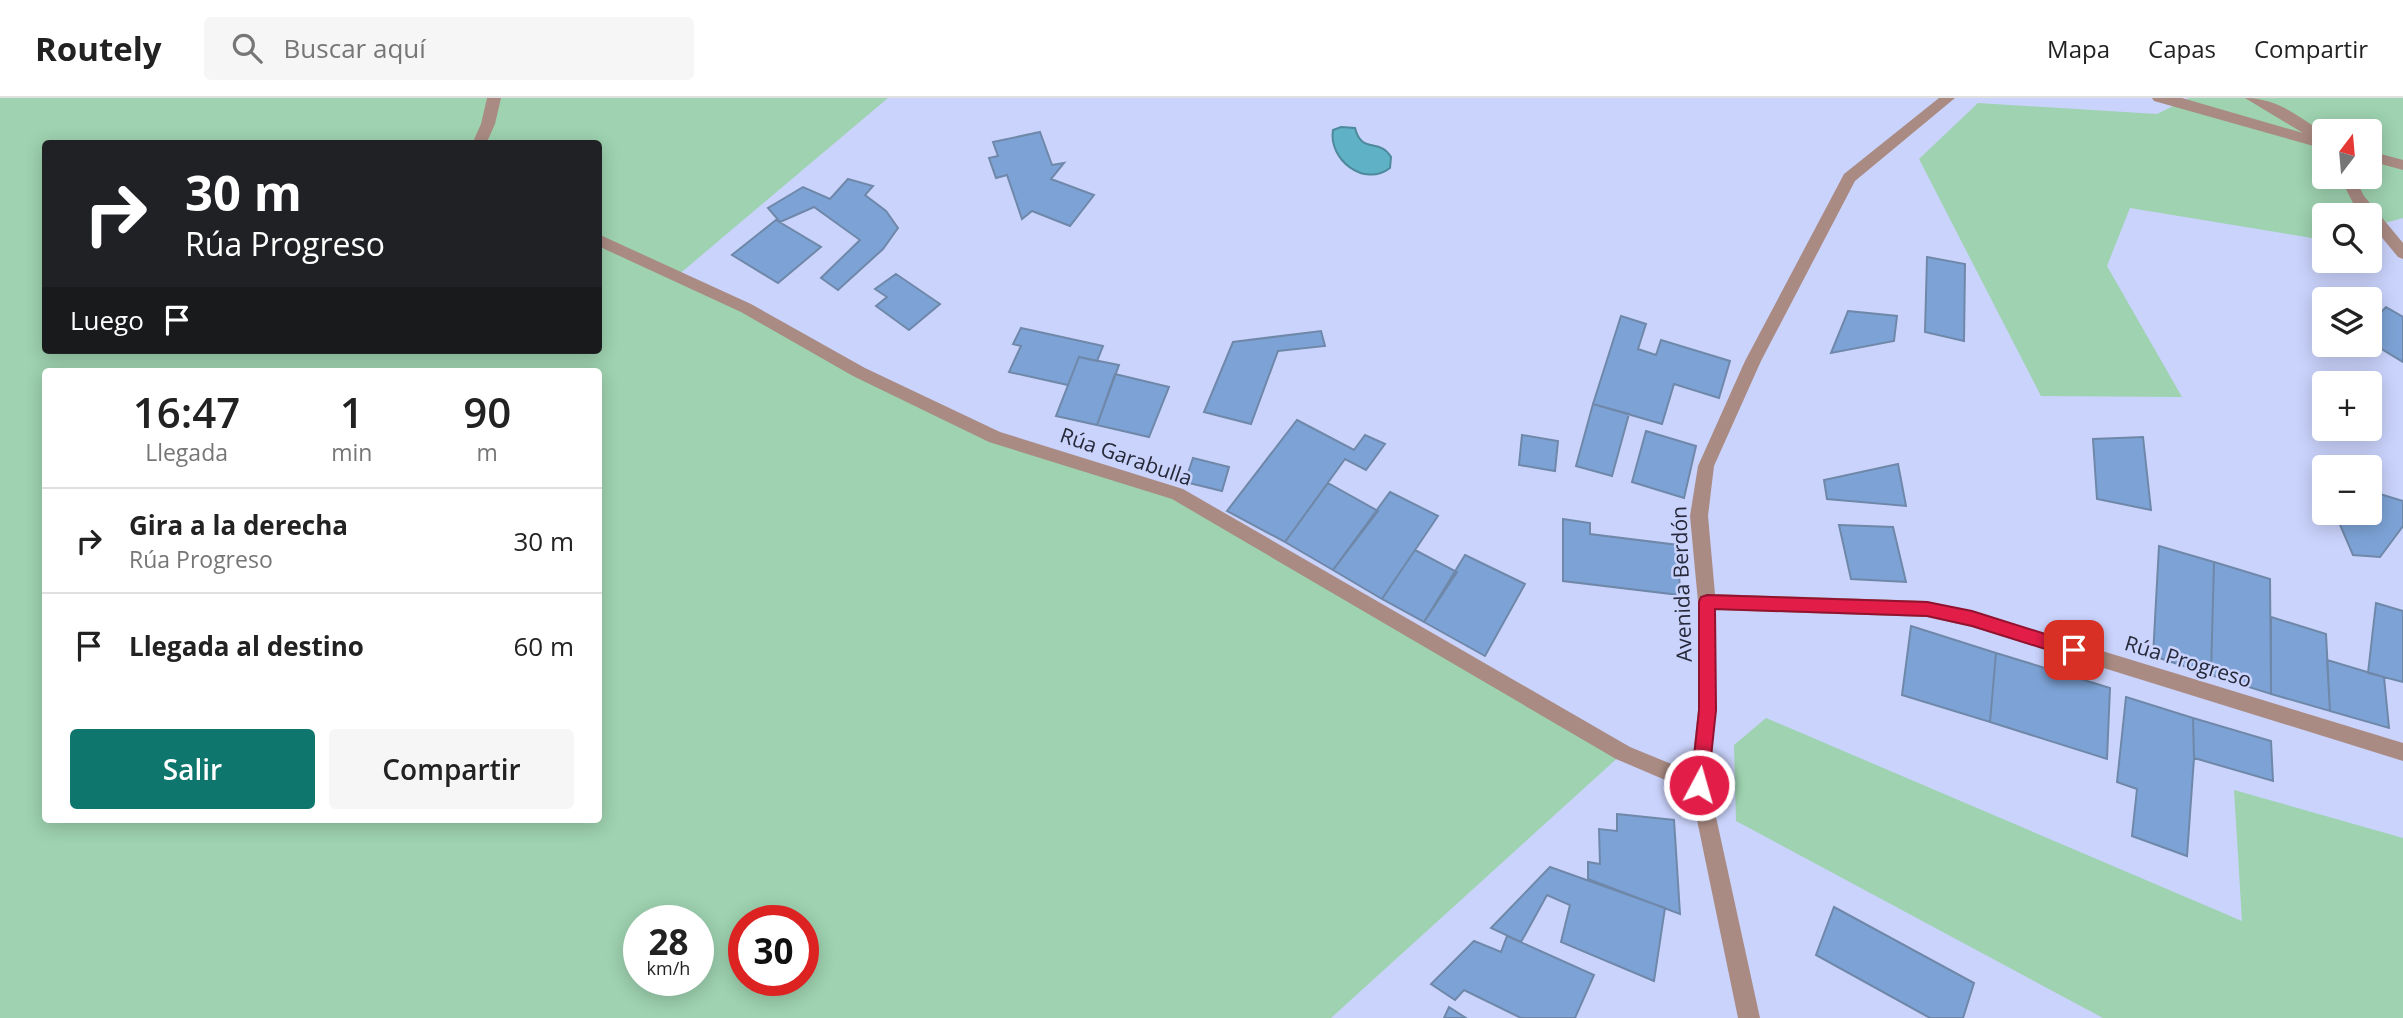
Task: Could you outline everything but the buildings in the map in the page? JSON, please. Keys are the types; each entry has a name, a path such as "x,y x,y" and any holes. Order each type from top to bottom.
{"street":[{"path":"481,140 494,98"},
{"name":"Avenida Berdón","path":"1749,1018 1699,785 1707,710 1707,602 1699,516 1706,466 1753,360 1849,178 1948,98"},
{"path":"2159,98 2312,139"},
{"path":"2252,98 2275,108 2312,134"},
{"path":"2382,159 2403,165"},
{"path":"2353,189 2358,199 2403,253"},
{"name":"Rúa Garabulla","path":"602,241 746,308 859,372 995,437 1177,495 1623,753 1699,785"},
{"name":"Rúa Progreso","path":"1707,602 1927,609 1972,619 2403,752"}],"shaded area":[{"path":"0,98 888,98 677,276 995,437 1177,494 1623,753 1331,1018 0,1018"},
{"path":"2189,98 2403,98 2403,218 2382,224 2382,203 2312,203 2312,238 2130,208 2107,266 2182,397 2041,396 1919,159 1978,103 2157,114"},
{"path":"1341,127 1355,128 1366,144 1386,151 1391,157 1390,168 1369,175 1350,167 1336,151 1333,141 1333,130"},
{"path":"1766,718 2242,921 2234,790 2403,838 2403,1018 2103,1018 1736,821 1734,745"}],"route":[{"path":"1699,785 1707,710 1707,602 1927,609 1972,619 2074,650"}]}
